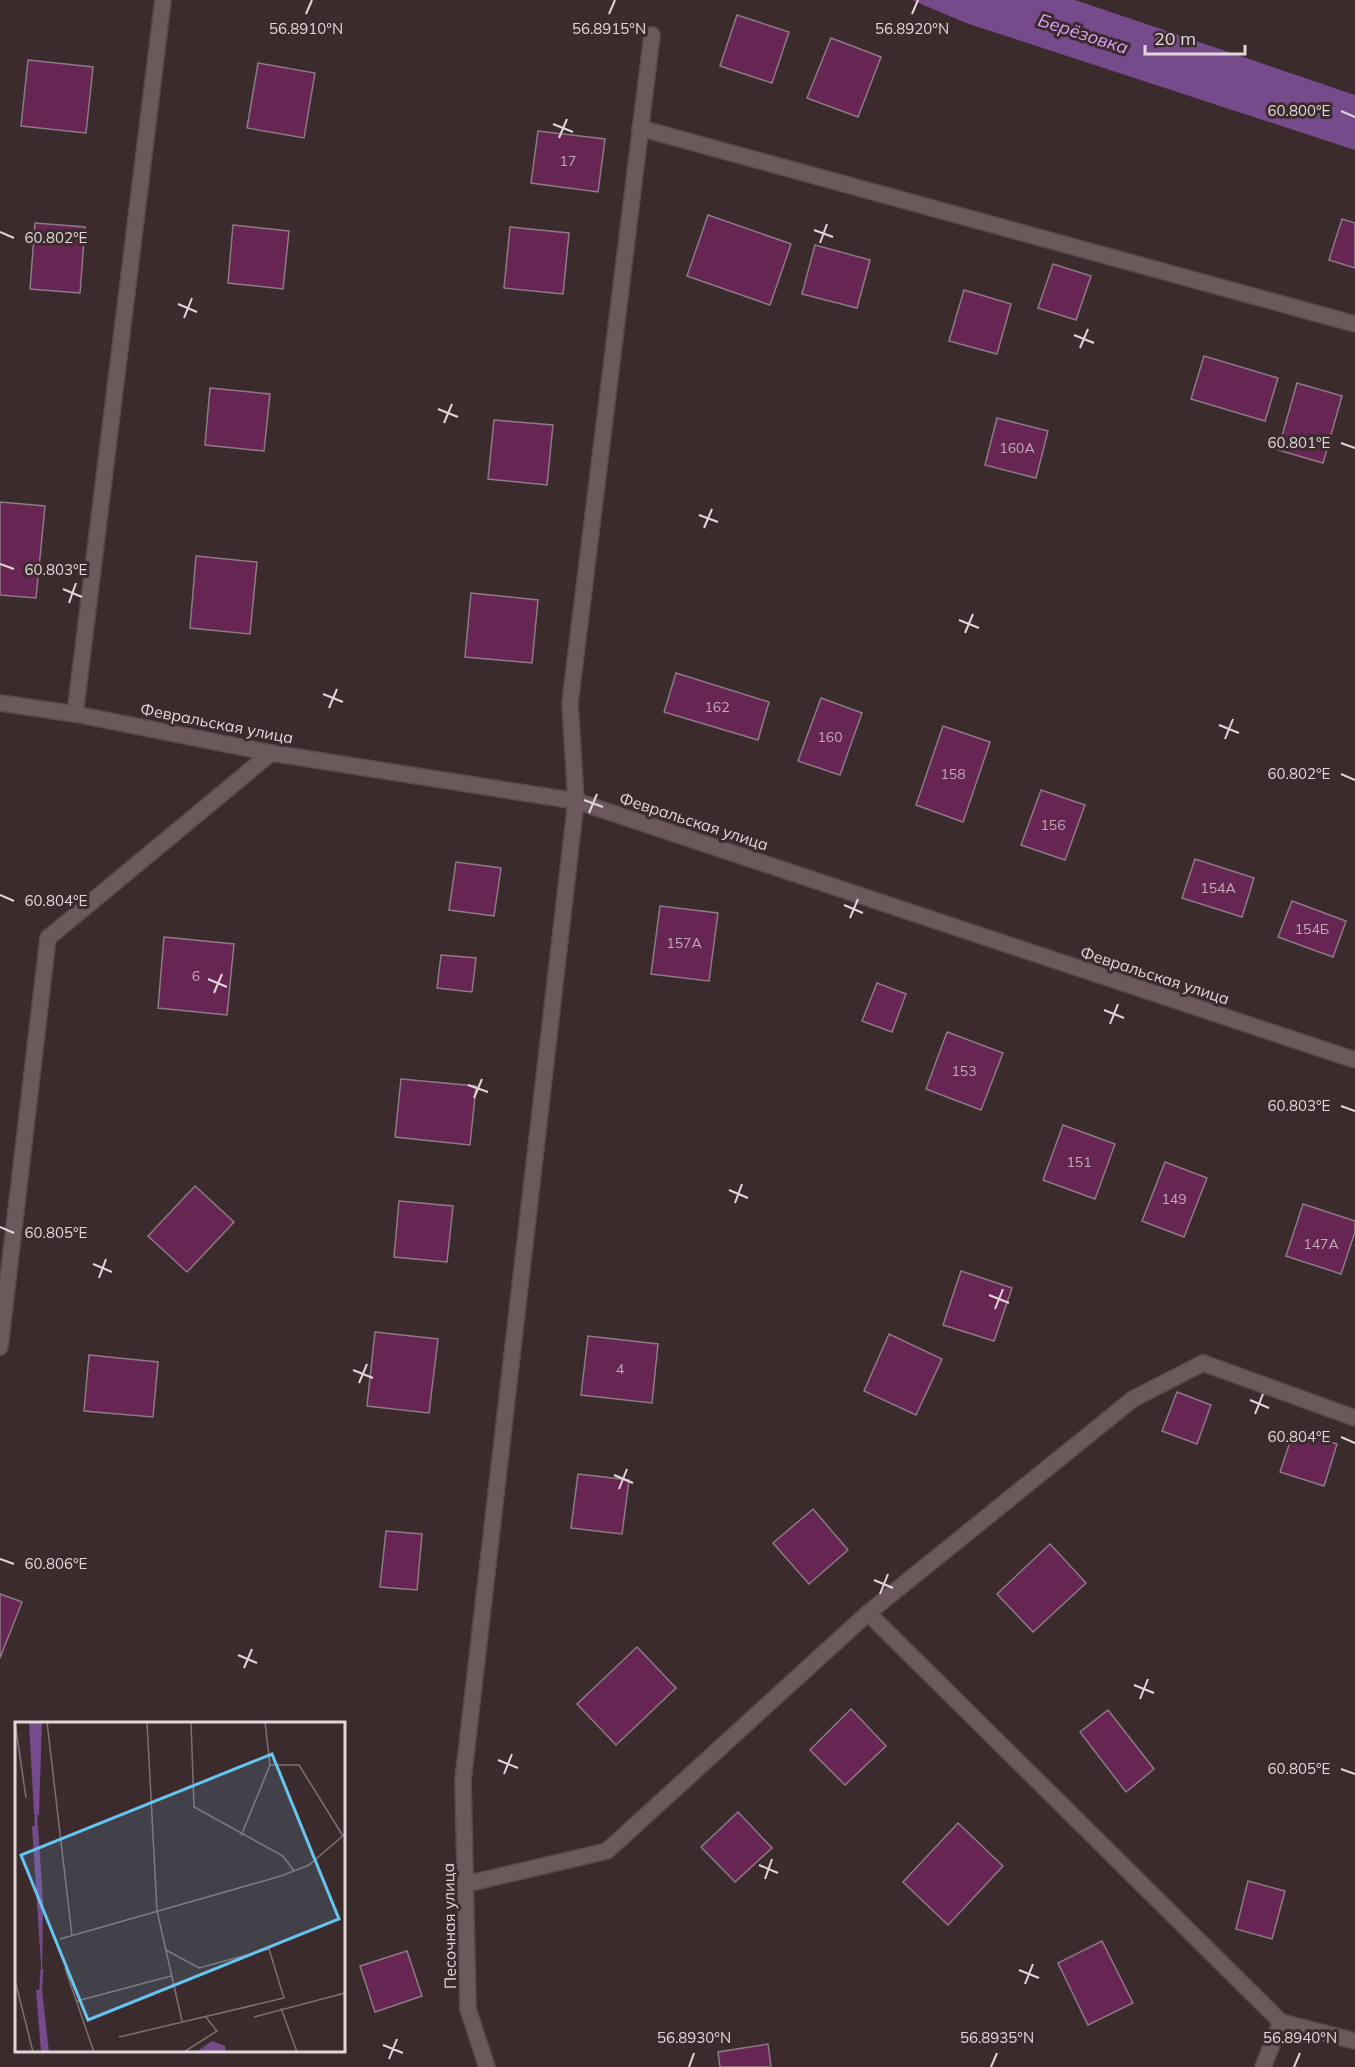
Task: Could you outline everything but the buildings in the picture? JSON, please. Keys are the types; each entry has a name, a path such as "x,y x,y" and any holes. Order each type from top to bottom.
{"street":[{"path":"75,714 163,0"},
{"name":"Песочная улица","path":"487,2067 468,2009 463,1780 576,801 570,703 652,35"},
{"path":"640,128 1355,324"},
{"name":"Февральская улица","path":"0,703 75,714 271,753 576,801 1355,1060"},
{"path":"0,1347 48,938 271,753"},
{"path":"466,1884 607,1851 868,1613 1133,1400 1203,1363 1355,1418"},
{"path":"868,1613 1281,2022 1355,2041"},
{"path":"1263,2067 1281,2022"}],"water":[{"name":"Берёзовка","path":"912,0 1075,0 1090,5 1355,95 1355,150 966,23"}]}
